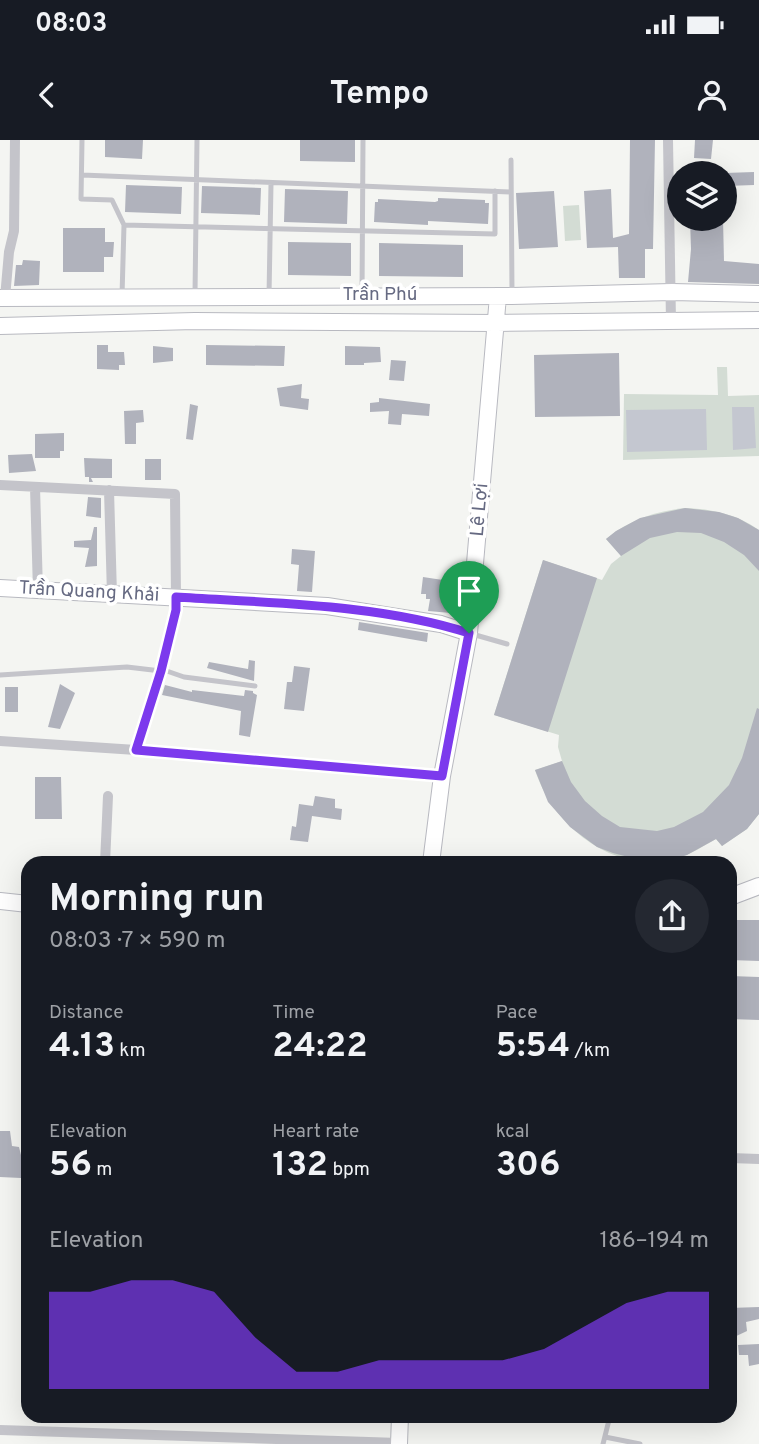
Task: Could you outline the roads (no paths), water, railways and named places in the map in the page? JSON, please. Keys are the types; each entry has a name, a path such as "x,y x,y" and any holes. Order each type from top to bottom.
{"street":[{"path":"3,298 14,231 15,140"},
{"path":"668,140 671,322"},
{"name":"Trần Phú","path":"3,298 505,296 672,292 759,294"},
{"path":"195,296 195,321"},
{"name":"Lê Lợi","path":"432,856 442,776 469,633 497,323 505,296"},
{"name":"Trần Phú","path":"0,326 195,321 497,323 759,320"},
{"path":"0,485 175,494 176,597"},
{"path":"35,487 38,591"},
{"path":"109,490 112,595"},
{"name":"Trần Quang Khải","path":"0,588 327,606 441,624 469,633"},
{"path":"0,741 442,776"},
{"path":"106,856 108,796"},
{"path":"737,894 759,886"},
{"path":"0,901 21,903"},
{"path":"737,1157 759,1159"},
{"path":"0,1430 19,1438 404,1444 401,1423"}],"lane":[{"path":"82,140 81,198 112,200 124,225 122,297"},
{"path":"195,296 197,140"},
{"path":"362,295 363,140"},
{"path":"505,296 512,237 511,160"},
{"path":"82,175 511,192"},
{"path":"269,296 271,184"},
{"path":"495,191 495,234"},
{"path":"124,225 495,234 512,237"},
{"path":"136,750 161,670 176,610 176,597"},
{"path":"469,633 507,644"},
{"path":"0,675 127,667 254,686"},
{"path":"603,1444 608,1423"},
{"path":"605,1437 640,1444"}]}
